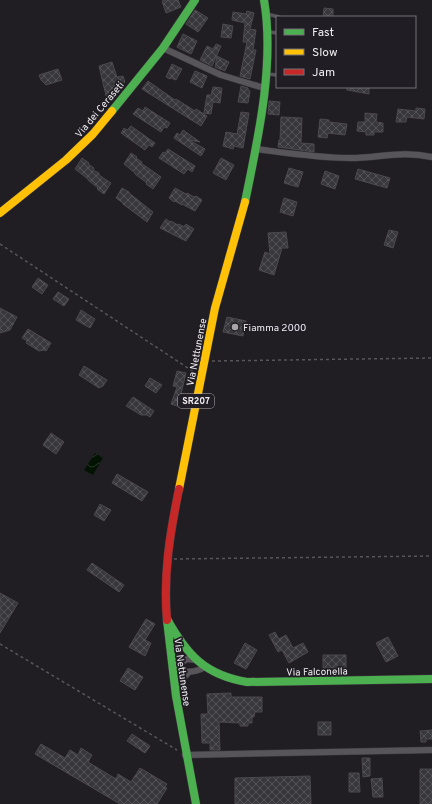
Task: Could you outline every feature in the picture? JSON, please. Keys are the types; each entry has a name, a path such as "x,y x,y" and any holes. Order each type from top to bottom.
{"main road":[{"name":"Via dei Ceraseti","path":"0,213 66,160 82,145 163,48 195,0"},
{"name":"Via Nettunense","path":"196,804 185,755 175,693 166,617 164,586 166,559 170,532 218,294 244,205 256,149 266,74 268,32 267,14 264,0"},
{"name":"Via Falconella","path":"166,617 185,650 205,667 224,678 234,681 432,679"}],"street":[{"path":"163,48 221,75 264,88"},
{"path":"256,149 345,158 401,153 432,157"},
{"path":"172,668 188,659 196,660"},
{"path":"172,668 189,672 200,670 205,667"},
{"path":"175,693 184,676 189,672"},
{"path":"185,755 432,750"}],"lane":[{"path":"267,14 276,16"},
{"path":"268,32 276,33"},
{"path":"266,74 276,75"}],"path":[{"path":"0,244 201,377"},
{"path":"204,362 432,358"},
{"path":"166,559 432,556"},
{"path":"0,644 185,755"}],"water":[{"path":"95,453 103,458 93,475 84,470"}],"building":[{"path":"178,0 181,7 166,13 162,1"},
{"path":"324,8 333,9 333,16 323,16"},
{"path":"195,10 208,18 198,32 186,24"},
{"path":"247,11 254,13 250,29 256,30 253,50 256,50 250,79 240,76 247,42 243,42 245,23 232,20 233,12 246,14"},
{"path":"223,24 233,26 231,38 221,37"},
{"path":"183,34 197,41 191,54 177,47"},
{"path":"216,44 221,46 212,66 200,60 207,46 213,49"},
{"path":"217,56 229,62 225,71 215,67"},
{"path":"112,62 117,77 123,76 125,82 121,85 118,92 115,92 116,96 113,97 114,98 107,100 99,66"},
{"path":"172,64 182,69 176,80 166,77"},
{"path":"58,69 62,80 46,85 41,80 39,75"},
{"path":"195,71 207,76 202,88 190,82"},
{"path":"148,81 175,100 176,99 195,111 196,109 207,116 201,126 142,89"},
{"path":"241,86 248,88 250,91 248,103 238,102"},
{"path":"213,87 222,88 220,103 213,102 211,114 204,113 207,95 211,95"},
{"path":"347,88 369,88 369,94 347,90"},
{"path":"269,101 280,102 279,115 268,114"},
{"path":"145,107 170,123 167,128 164,127 161,132 133,114 138,108 143,111"},
{"path":"416,108 425,109 424,119 407,117 406,122 396,122 398,109 416,111"},
{"path":"241,112 249,113 243,148 234,146 233,149 223,146 226,132 237,134"},
{"path":"365,113 377,114 376,122 383,123 383,132 374,132 374,135 366,135 366,132 357,131 358,122 365,122"},
{"path":"281,117 302,118 301,143 314,144 314,152 278,147 280,140"},
{"path":"320,119 329,120 329,122 347,124 345,135 328,133 327,138 318,137"},
{"path":"131,126 155,143 152,147 149,145 145,150 121,133 124,128 127,130"},
{"path":"183,130 200,142 189,140 205,149 201,156 174,138 177,133 180,135"},
{"path":"168,149 195,166 192,172 188,169 184,174 159,158 163,152 165,153"},
{"path":"131,153 142,162 141,163 161,177 153,189 124,164"},
{"path":"82,158 94,168 93,170 111,183 104,194 75,169"},
{"path":"221,158 234,165 226,180 213,173"},
{"path":"289,168 303,172 298,187 284,183"},
{"path":"358,169 390,178 387,188 355,179"},
{"path":"325,171 339,176 335,189 321,184"},
{"path":"122,188 153,212 147,222 116,198"},
{"path":"175,188 186,194 187,193 194,197 196,196 202,200 195,211 175,201 174,202 169,198"},
{"path":"284,198 297,202 293,216 280,212"},
{"path":"166,219 184,227 186,224 194,229 186,241 160,228"},
{"path":"389,230 398,232 393,248 384,245"},
{"path":"286,232 288,248 282,248 274,275 259,270 265,252 270,254 268,233"},
{"path":"38,278 48,285 42,294 32,287"},
{"path":"58,292 69,299 64,306 53,299"},
{"path":"0,308 17,317 10,330 0,333"},
{"path":"81,310 95,319 90,328 76,320"},
{"name":"Fiamma 2000","path":"227,317 246,321 243,336 223,332"},
{"path":"28,329 51,343 46,351 39,351 26,343 27,341 22,338"},
{"path":"84,366 107,380 103,386 99,388 79,375"},
{"path":"177,371 186,373 181,394 185,396 180,407 171,404 177,387 173,386"},
{"path":"150,378 162,385 156,393 145,386"},
{"path":"133,397 154,411 150,417 147,415 141,415 126,406"},
{"path":"51,433 64,442 56,454 43,445"},
{"path":"117,474 148,492 142,501 112,483"},
{"path":"100,504 111,510 104,521 94,515"},
{"path":"92,563 124,585 119,592 87,570"},
{"path":"0,593 18,603 0,633"},
{"path":"146,619 155,624 145,640 151,643 145,656 129,647"},
{"path":"275,632 279,639 286,635 293,648 303,643 308,652 289,663 282,650 278,652 269,635"},
{"path":"388,637 398,656 386,662 376,643"},
{"path":"245,643 257,650 246,669 234,663"},
{"path":"323,655 346,655 346,668 323,668"},
{"path":"128,668 143,677 135,690 120,681"},
{"path":"231,693 231,697 262,697 262,712 255,712 254,717 252,717 252,723 248,723 248,726 240,726 240,723 219,722 220,750 210,750 210,743 202,743 201,714 208,714 207,694"},
{"path":"318,722 331,722 331,735 318,735"},
{"path":"432,730 432,739 426,739 426,742 421,742 420,731"},
{"path":"132,734 150,746 145,753 127,741"},
{"path":"41,744 65,758 70,750 78,755 81,748 92,755 88,762 116,779 118,774 131,782 140,768 167,784 165,787 167,788 157,804 120,804 35,754"},
{"path":"362,758 370,758 370,776 363,777"},
{"path":"420,769 432,769 432,804 420,804"},
{"path":"349,773 359,773 360,792 349,792"},
{"path":"310,776 311,804 235,804 235,778"},
{"path":"382,778 383,797 373,797 371,779"}],"traffic: fast":[{"path":"112,111 163,48 195,0"},
{"path":"245,202 264,101 268,49 264,0"},
{"path":"167,619 174,632 190,653 209,668 232,679 247,682 432,679"},
{"path":"167,620 176,696 196,804"}],"traffic: slow":[{"path":"0,213 66,160 93,134 112,111"},
{"path":"179,489 215,308 245,202"}],"traffic: jam":[{"path":"167,620 166,587 168,554 179,489"}],"place":[{"name":"Fiamma 2000","path":"235,327"}]}
